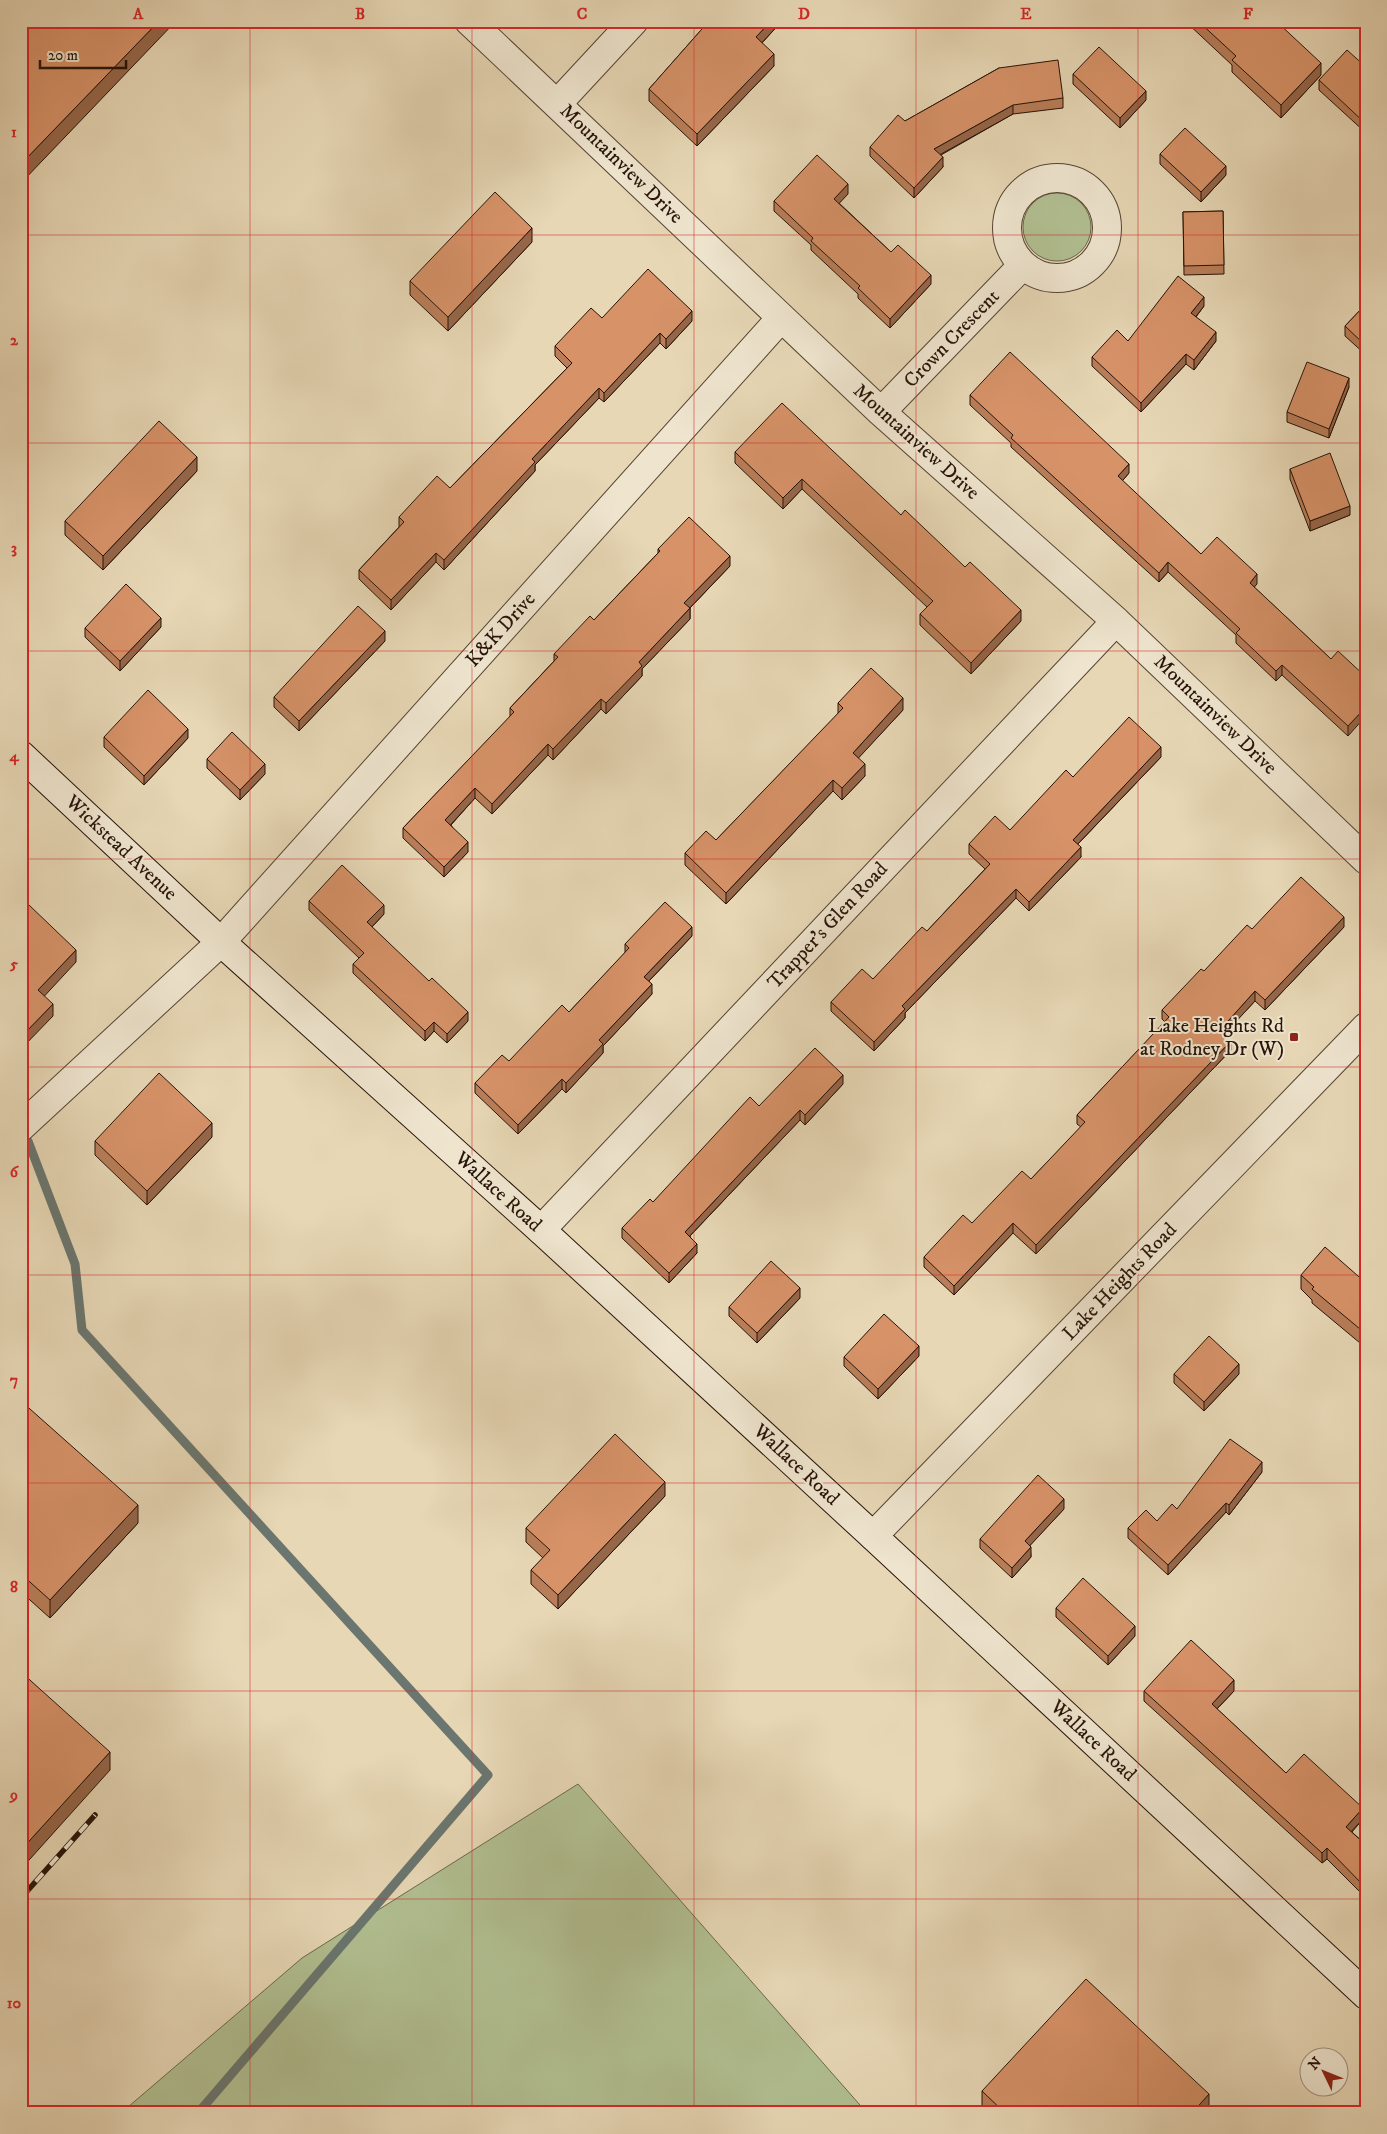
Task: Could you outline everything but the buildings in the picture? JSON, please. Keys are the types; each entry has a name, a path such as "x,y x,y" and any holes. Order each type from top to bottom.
{"street":[{"name":"Mountainview Drive","path":"469,21 881,412 1116,621 1366,860"},
{"path":"557,104 634,21"},
{"name":"Crown Crescent","path":"881,412 1023,265"},
{"name":"K&K Drive","path":"21,1127 221,942 781,318"},
{"name":"Trapper's Glen Road","path":"541,1230 1116,621"},
{"name":"Wickstead Avenue","path":"21,755 221,942"},
{"name":"Wallace Road","path":"221,942 541,1230 1366,1995"},
{"name":"Lake Heights Road","path":"873,1536 1363,1034"}],"green space":[{"path":"1057,193 1070,196 1081,203 1088,214 1091,227 1088,240 1081,251 1070,258 1057,261 1044,258 1033,251 1026,240 1023,227 1026,214 1033,203 1044,196"},
{"path":"578,1784 867,2113 121,2113 302,1958"}],"waterway":[{"path":"28,1141 75,1264 82,1330 488,1775 198,2113"}],"railway":[{"path":"21,1898 95,1815"}],"place":[{"name":"Lake Heights Rd at Rodney Dr (W)","path":"1294,1037"}]}
